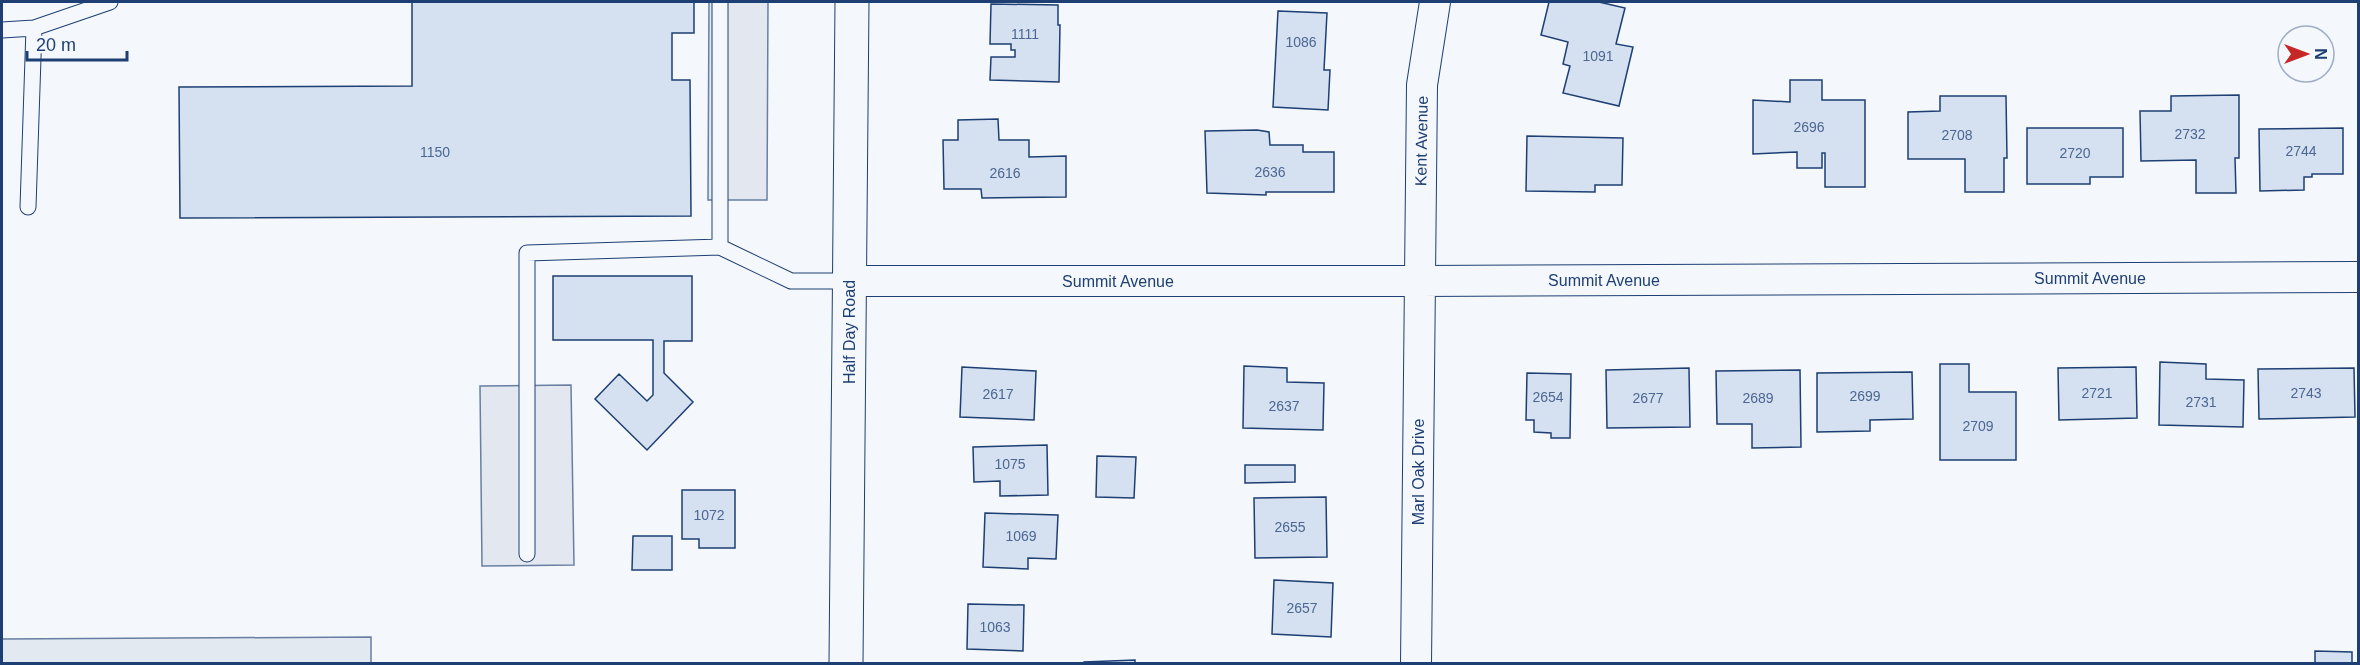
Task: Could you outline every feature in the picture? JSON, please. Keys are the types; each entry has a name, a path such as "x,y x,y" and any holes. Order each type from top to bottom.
{"main road":[{"name":"Half Day Road","path":"846,663 852,2"}],"street":[{"name":"Kent Avenue","path":"1419,281 1422,85 1435,2"},
{"name":"Summit Avenue","path":"849,281 2358,277"},
{"name":"Marl Oak Drive","path":"1416,663 1419,281"}],"lane":[{"path":"2,30 34,28 110,2"},
{"path":"720,2 720,247"},
{"path":"28,207 34,28"},
{"path":"527,554 527,253 720,247 791,281 849,281"}],"shaded area":[{"path":"709,2 768,2 767,200 708,200"},
{"path":"571,385 574,565 482,566 480,386"},
{"path":"371,637 371,663 2,663 2,639"}],"building":[{"path":"412,2 694,2 694,33 672,33 672,80 690,80 691,216 180,218 179,87 412,86"},
{"path":"1549,2 1599,2 1625,8 1616,44 1633,47 1619,106 1563,93 1570,66 1563,64 1568,42 1541,35"},
{"path":"991,4 1058,5 1059,82 990,80 991,57 1015,57 1015,50 1011,50 1011,44 990,44"},
{"path":"1278,11 1327,13 1324,70 1330,70 1328,110 1273,107"},
{"path":"1790,80 1822,80 1822,100 1865,100 1865,187 1825,187 1825,153 1822,153 1822,168 1797,168 1797,152 1753,154 1753,100 1790,102"},
{"path":"2239,95 2239,158 2235,158 2236,193 2196,193 2196,160 2141,161 2140,111 2171,111 2171,96"},
{"path":"1940,96 2006,96 2007,158 2004,158 2004,192 1965,192 1965,159 1908,159 1908,112 1940,111"},
{"path":"998,119 999,140 1029,140 1029,157 1066,156 1066,197 982,198 981,189 944,189 943,140 958,140 958,120"},
{"path":"2027,128 2123,128 2123,177 2090,177 2090,184 2027,184"},
{"path":"2343,128 2343,174 2312,174 2312,177 2304,177 2304,190 2260,191 2259,129"},
{"path":"1257,130 1269,132 1270,145 1303,145 1303,152 1334,152 1334,192 1266,192 1266,195 1207,193 1205,131"},
{"path":"1527,136 1623,138 1622,185 1595,185 1595,192 1526,191"},
{"path":"553,276 692,276 692,341 664,341 664,373 693,402 647,450 595,399 619,374 647,401 653,395 653,340 553,340"},
{"path":"2160,362 2206,364 2206,379 2244,380 2243,427 2159,425"},
{"path":"1940,364 1969,364 1969,392 2016,392 2016,460 1940,460"},
{"path":"1244,366 1287,368 1287,382 1324,383 1323,430 1243,428"},
{"path":"962,367 1036,371 1034,420 960,417"},
{"path":"2136,367 2137,418 2059,420 2058,368"},
{"path":"1689,368 1690,427 1607,428 1606,370"},
{"path":"2354,368 2355,417 2259,419 2258,369"},
{"path":"1800,370 1801,447 1752,448 1752,424 1717,424 1716,371"},
{"path":"1912,372 1913,419 1870,420 1870,431 1817,432 1817,373"},
{"path":"1527,373 1571,374 1570,438 1551,438 1551,433 1534,432 1534,420 1526,420"},
{"path":"1047,445 1048,495 1000,496 1000,481 974,482 973,447"},
{"path":"1097,456 1136,457 1134,498 1096,497"},
{"path":"1245,465 1295,465 1295,482 1245,483"},
{"path":"682,490 735,490 735,548 699,548 699,539 682,539"},
{"path":"1326,497 1327,557 1255,558 1254,498"},
{"path":"985,513 1058,515 1056,559 1028,558 1028,569 983,567"},
{"path":"633,536 672,536 672,570 632,570"},
{"path":"1274,580 1333,583 1331,637 1272,634"},
{"path":"968,604 1024,605 1023,651 967,649"},
{"path":"2315,651 2352,652 2352,664 2315,664"},
{"path":"1135,660 1135,664 1084,664 1084,662"}]}
